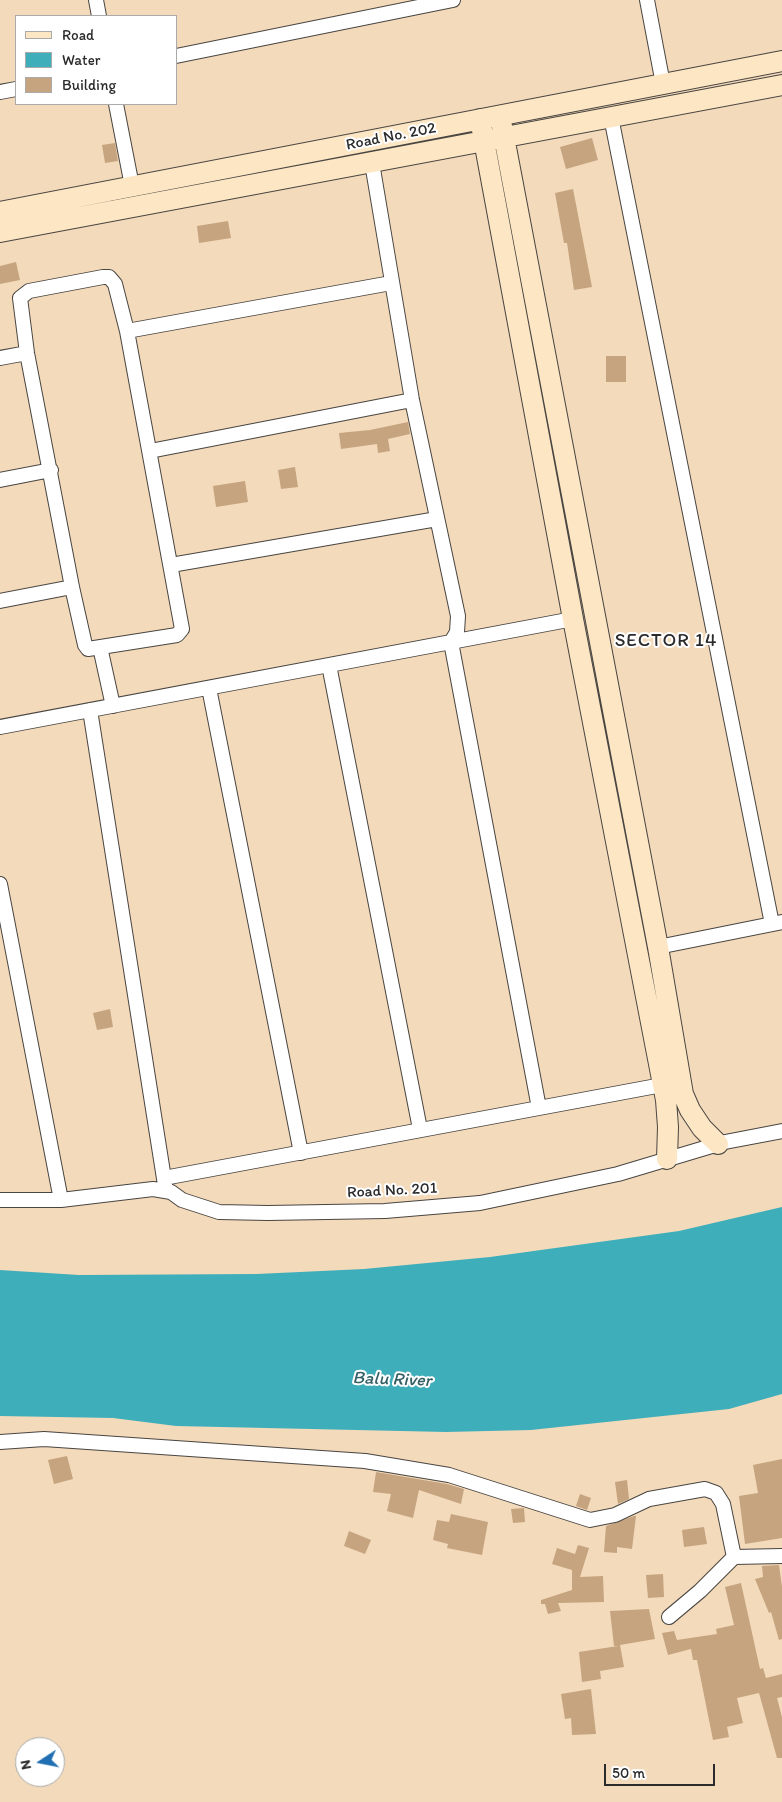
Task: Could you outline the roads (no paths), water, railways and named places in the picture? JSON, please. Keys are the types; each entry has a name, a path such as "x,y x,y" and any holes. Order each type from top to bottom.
{"street":[{"path":"96,0 100,15"},
{"path":"178,56 453,0"},
{"path":"647,0 657,85 656,109"},
{"name":"Road No. 202","path":"0,212 782,61"},
{"name":"Road No. 202","path":"0,232 782,85"},
{"path":"0,92 15,89"},
{"path":"116,105 132,186"},
{"path":"500,116 658,947 683,1094 698,1122 718,1144"},
{"path":"611,117 777,923 658,947"},
{"path":"480,119 662,1085 668,1127 667,1159"},
{"path":"372,163 390,283 412,400 458,616 457,632 451,642 540,1108"},
{"path":"109,277 118,291 127,331 182,629 180,632 86,648 72,587 27,353 20,298 29,291 109,277"},
{"path":"127,331 390,283"},
{"path":"0,358 27,353"},
{"path":"150,451 412,400"},
{"path":"0,480 51,470"},
{"path":"171,565 437,519"},
{"path":"0,600 72,587"},
{"path":"0,727 573,619"},
{"path":"100,647 112,706"},
{"path":"329,665 420,1129"},
{"path":"209,688 301,1153"},
{"path":"90,710 165,1184 301,1153 420,1129 662,1085"},
{"path":"0,884 61,1200"},
{"name":"Road No. 201","path":"0,1200 61,1200 139,1190 165,1184 182,1200 219,1212 385,1211 480,1203 618,1174 718,1144 782,1131"},
{"path":"0,1442 44,1439 365,1461 449,1475 590,1520 615,1515 649,1499 705,1489 716,1494 723,1504 734,1557"},
{"path":"670,1617 700,1591 734,1557 782,1556"}],"water":[{"name":"Balu River","path":"782,1207 782,1394 729,1409 531,1430 446,1432 176,1426 113,1418 0,1416 0,1270 79,1275 257,1274 364,1269 490,1257 679,1231"}],"district":[{"name":"SECTOR 14","path":"666,641"}]}
